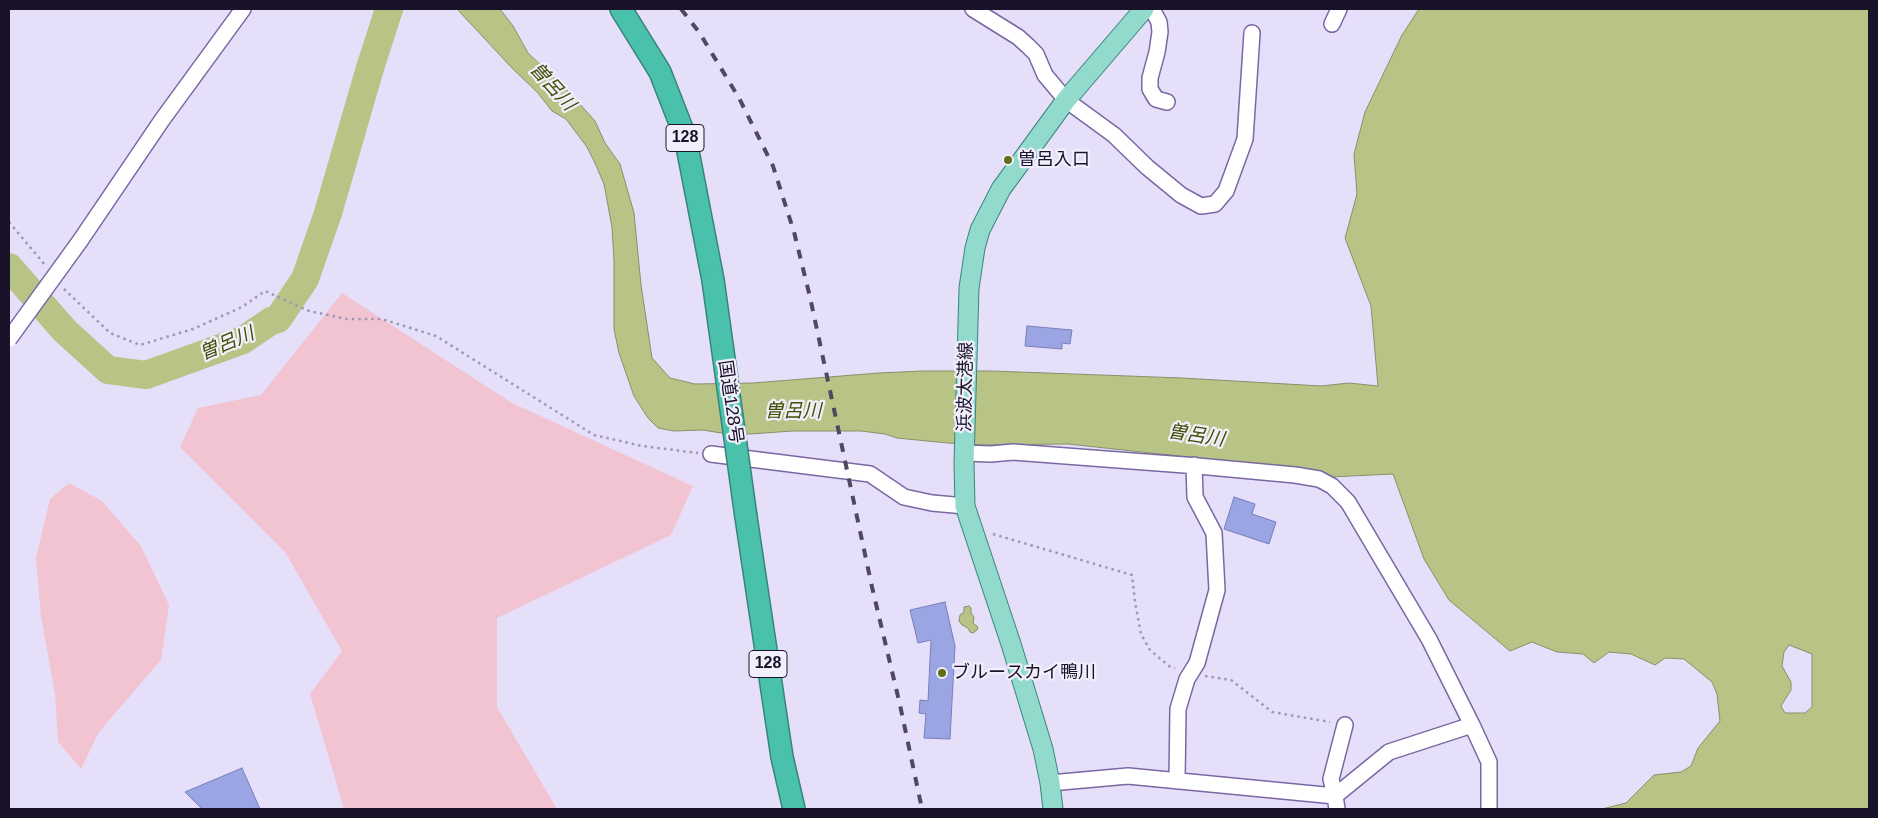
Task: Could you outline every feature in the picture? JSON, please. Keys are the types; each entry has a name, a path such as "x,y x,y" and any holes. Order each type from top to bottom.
{"highway":[{"name":"国道128号","path":"621,9 660,72 685,136 713,280 782,757 794,809"}],"main road":[{"name":"浜波太港線","path":"1053,809 1050,783 1033,716 965,506 969,288 975,248 980,230 1006,182 1066,100 1144,9"}],"street":[{"path":"9,339 80,241 162,120 243,9"},
{"path":"973,9 1028,46 1036,54 1045,75 1066,100 1114,136 1181,195 1201,206 1215,204 1226,191 1245,139 1252,33"},
{"path":"1152,9 1159,22 1160,32 1158,52 1150,78 1150,89 1156,99 1167,102"},
{"path":"1332,24 1339,9"},
{"path":"965,449 991,454 1013,452 1194,465 1294,475 1319,480 1332,486 1348,502 1429,639 1472,725 1489,762 1489,809"},
{"path":"711,454 870,474 904,497 932,503 965,506"},
{"path":"1177,781 1178,709 1187,679 1197,663 1218,590 1214,533 1195,497 1194,465"},
{"path":"1336,803 1331,779 1345,725"},
{"path":"1336,803 1389,752 1472,725"},
{"path":"1050,783 1128,776 1336,803"}],"path":[{"path":"9,222 46,266"},
{"path":"63,288 110,333 140,345 193,329 242,307 265,291 309,311 347,319 382,319 436,336 594,435 642,446 711,454"},
{"path":"972,528 1132,575 1141,634 1150,650 1169,666 1191,673 1231,680 1272,712 1345,725"}],"shaded area":[{"path":"342,293 512,403 693,486 671,535 497,618 497,707 557,809 344,809 310,694 342,651 285,552 180,447 198,408 261,395"},
{"path":"69,483 102,501 141,546 169,605 161,660 99,732 81,769 58,742 55,694 41,616 36,558 50,499"}],"water":[{"path":"380,9 403,9 389,46 368,65 371,38"},
{"path":"457,9 500,9 513,26 528,53 567,90 595,121 605,143 620,164 634,213 641,285 652,358 670,378 695,384 753,383 879,373 992,371 1182,378 1321,386 1349,383 1378,386 1371,306 1345,238 1357,194 1354,154 1365,112 1402,35 1419,9 1869,9 1869,809 1602,809 1626,803 1654,775 1681,772 1691,766 1698,748 1720,721 1717,694 1712,682 1684,659 1665,658 1655,665 1631,654 1609,652 1594,663 1583,654 1557,652 1532,642 1510,651 1449,600 1424,559 1393,474 1330,477 1253,464 1068,444 978,445 897,438 885,434 861,431 793,431 750,434 703,430 674,431 658,428 648,418 634,396 619,353 614,329 612,227 604,184 587,147 566,119 552,111 538,93","holes":["1789,645 1812,654 1812,707 1805,713 1785,713 1781,706 1791,690 1791,682 1782,666 1784,652"]},
{"path":"969,606 974,617 973,623 978,627 973,633 959,621 960,615 964,612 964,607"}],"building":[{"path":"1027,326 1072,330 1070,344 1062,343 1062,349 1025,346"},
{"path":"1234,497 1255,504 1252,514 1276,522 1269,544 1224,529"},
{"name":"ブルースカイ鴨川","path":"945,602 955,646 950,739 924,738 926,714 919,713 920,700 928,701 931,640 918,643 910,610"},
{"path":"242,768 260,809 202,809 185,792"}],"waterway":[{"name":"曽呂川","path":"9,267 65,331 108,370 146,375 243,340 271,321 278,319 305,279 328,213 389,9"}],"railway":[{"path":"681,9 699,32 739,98 773,166 794,232 810,297 922,809"}],"place":[{"name":"曽呂入口","path":"1008,160"},
{"name":"ブルースカイ鴨川","path":"942,673"}]}
